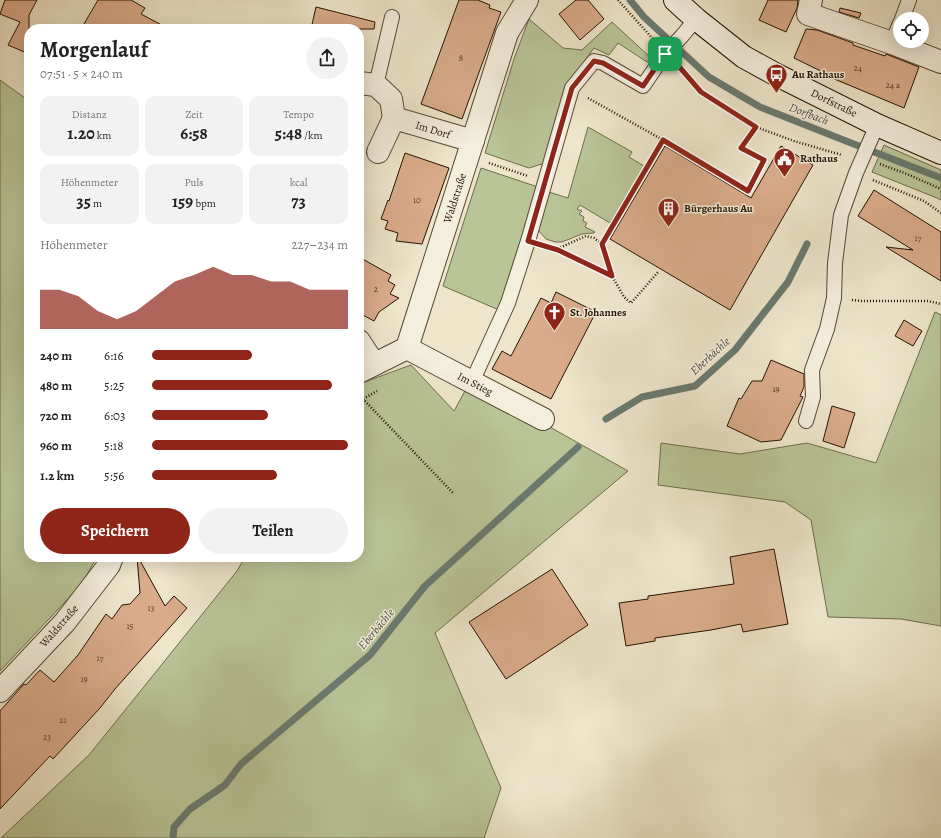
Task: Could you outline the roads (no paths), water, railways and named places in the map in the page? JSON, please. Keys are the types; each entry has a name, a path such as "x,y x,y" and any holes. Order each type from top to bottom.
{"street":[{"name":"Waldstraße","path":"407,348 507,33 527,0"},
{"name":"Dorfstraße","path":"675,0 696,19 744,56 873,133 939,148"},
{"path":"811,0 808,14 892,43 941,62"},
{"path":"368,84 391,99 394,118 378,152"},
{"name":"Im Dorf","path":"394,118 470,149"},
{"path":"364,358 367,368 407,348"},
{"name":"Im Stieg","path":"407,348 543,419"},
{"name":"Waldstraße","path":"0,691 65,622 110,562"}],"lane":[{"path":"905,12 909,0"},
{"path":"368,84 392,17"},
{"path":"472,382 508,303 546,181 572,88 594,61 603,63 643,86 666,53 696,19"},
{"path":"806,421 813,397 812,370 827,330 834,298 835,262 840,215 873,133"}],"waterway":[{"name":"Dorfbach","path":"630,0 644,17 709,77 760,107 941,178"},
{"name":"Eberbächle","path":"606,419 642,397 695,386 735,350 788,282 807,244"},
{"name":"Eberbächle","path":"173,838 174,827 190,809 225,785 241,764 370,655 425,586 578,447"}],"place":[{"name":"Au Rathaus","path":"777,94"},
{"name":"Rathaus","path":"784,178"},
{"name":"Bürgerhaus Au","path":"668,228"},
{"name":"St. Johannes","path":"555,332"}]}
